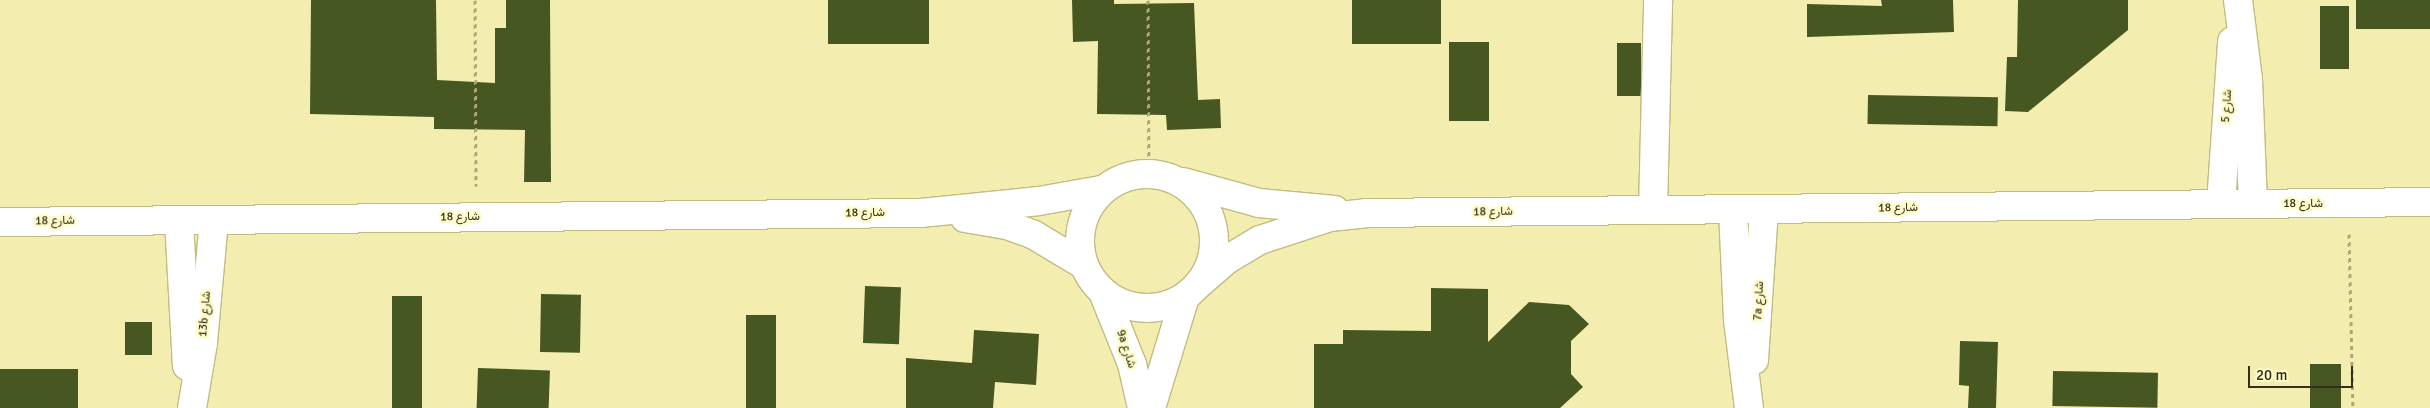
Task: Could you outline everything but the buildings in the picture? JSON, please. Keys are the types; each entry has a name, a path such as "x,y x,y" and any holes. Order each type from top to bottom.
{"street":[{"path":"1654,210 1658,0"},
{"name":"شارع 5","path":"2221,204 2229,78 2238,4"},
{"name":"شارع 5","path":"2238,4 2248,79 2253,204"},
{"path":"1152,408 1192,290 1210,265 1215,246 1213,225 1205,206 1192,191 1175,180 1149,173 1132,174 1102,190 1088,206 1081,224 1079,245 1084,265 1103,292 1122,304 1143,309 1165,306 1192,290"},
{"name":"شارع 18","path":"1175,180 1259,202 1366,213"},
{"name":"شارع 18","path":"0,222 921,213 1039,201 1102,190"},
{"name":"شارع 18","path":"1192,290 1228,259 1260,240 1294,226 1330,217 1366,213 2430,202"},
{"name":"7a شارع","path":"1749,400 1758,321 1764,209"},
{"name":"7a شارع","path":"1733,210 1738,320 1749,400"},
{"name":"شارع 18","path":"921,213 1007,225 1060,248 1084,265"},
{"name":"13b شارع","path":"179,220 191,408"},
{"name":"13b شارع","path":"191,408 203,343 214,220"},
{"name":"9a شارع","path":"1103,292 1132,364 1142,408"}],"path":[{"path":"475,0 476,217"},
{"path":"1148,0 1149,173"},
{"path":"2348,203 2353,408"}]}
